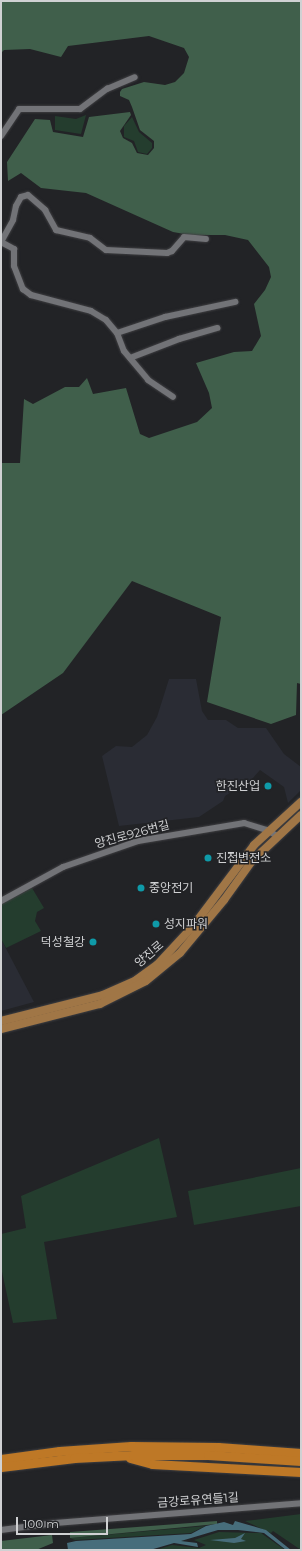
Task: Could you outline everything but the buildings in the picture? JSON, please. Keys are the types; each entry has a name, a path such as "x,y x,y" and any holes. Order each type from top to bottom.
{"highway":[{"path":"1,1459 59,1451 131,1446 218,1447 301,1453"},
{"path":"119,1455 152,1464 301,1472"},
{"path":"1,1467 119,1455 208,1455 301,1460"}],"main road":[{"name":"양진로","path":"1,1021 97,998 136,980 152,969 179,944 268,830 301,802"},
{"name":"양진로","path":"1,1029 100,1004 146,981 180,953 224,900 252,861 301,815"}],"street":[{"path":"1,136 19,109 80,110 107,88 136,77"},
{"path":"173,396 148,380 130,358 117,333 106,320 91,311 31,295 23,289 14,266 14,249 1,242 13,220 16,206 21,197 28,195 45,210 56,230 90,238 106,250 167,253 172,251 184,237 206,240"},
{"path":"117,333 165,317 235,302"},
{"path":"130,358 179,339 217,328"},
{"name":"양진로926번길","path":"1,901 63,867 138,841 244,823 268,830 277,836"},
{"name":"금강로유연들1길","path":"1,1530 63,1522 301,1503"}],"shaded area":[{"path":"169,679 196,679 202,711 208,720 226,720 238,728 266,728 284,754 301,767 301,790 288,803 284,787 260,770 253,778 225,796 223,801 199,817 119,826 102,756 116,746 132,747 147,735 157,717"},
{"path":"1,939 34,1002 1,1011"}],"green space":[{"path":"1,1 301,1 301,684 297,683 296,715 271,724 207,702 221,617 132,581 63,673 1,715 1,463 20,463 24,399 33,404 65,387 79,387 87,378 93,394 126,388 140,434 149,438 197,422 212,408 209,393 196,363 234,352 252,351 261,336 254,304 265,290 271,277 269,267 248,240 225,235 190,235 173,232 86,193 41,188 21,173 8,181 7,162 35,119 50,120 53,132 83,137 89,117 130,112 131,115 120,131 123,138 132,143 137,153 148,155 154,148 154,141 140,130 129,100 120,96 120,92 122,89 144,82 165,85 175,82 184,73 189,57 184,48 149,36 68,46 61,57 30,49 4,50 1,53"},
{"path":"86,115 81,134 55,130 55,116 76,119"},
{"path":"132,117 139,132 152,143 152,148 147,154 138,152 134,141 124,137 124,126"},
{"path":"32,888 44,908 37,912 35,921 41,931 6,948 1,939 1,904"},
{"path":"159,1138 177,1217 44,1242 57,1319 13,1323 1,1267 1,1234 26,1228 21,1196"},
{"path":"301,1168 301,1206 194,1225 188,1191"},
{"path":"301,1514 301,1550 273,1531 271,1533 245,1521"},
{"path":"217,1521 217,1524 70,1538 70,1532"},
{"path":"205,1526 191,1533 75,1540 70,1538"},
{"path":"219,1532 261,1533 285,1550 156,1550 172,1545 199,1548 206,1545 194,1540"},
{"path":"52,1535 53,1543 36,1550 1,1550 1,1541"}],"water":[{"path":"235,1521 266,1530 291,1550 286,1550 264,1533 238,1530 218,1530 181,1541 197,1543 198,1547 174,1543 150,1550 68,1550 67,1543 76,1541 191,1534 206,1526 224,1522 233,1525"},
{"path":"245,1533 241,1539 246,1541 234,1543 210,1540 235,1538"}],"place":[{"name":"한진산업","path":"268,786"},
{"name":"진접변전소","path":"208,858"},
{"name":"중앙전기","path":"141,888"},
{"name":"성지파워","path":"156,924"},
{"name":"덕성철강","path":"93,942"}]}
